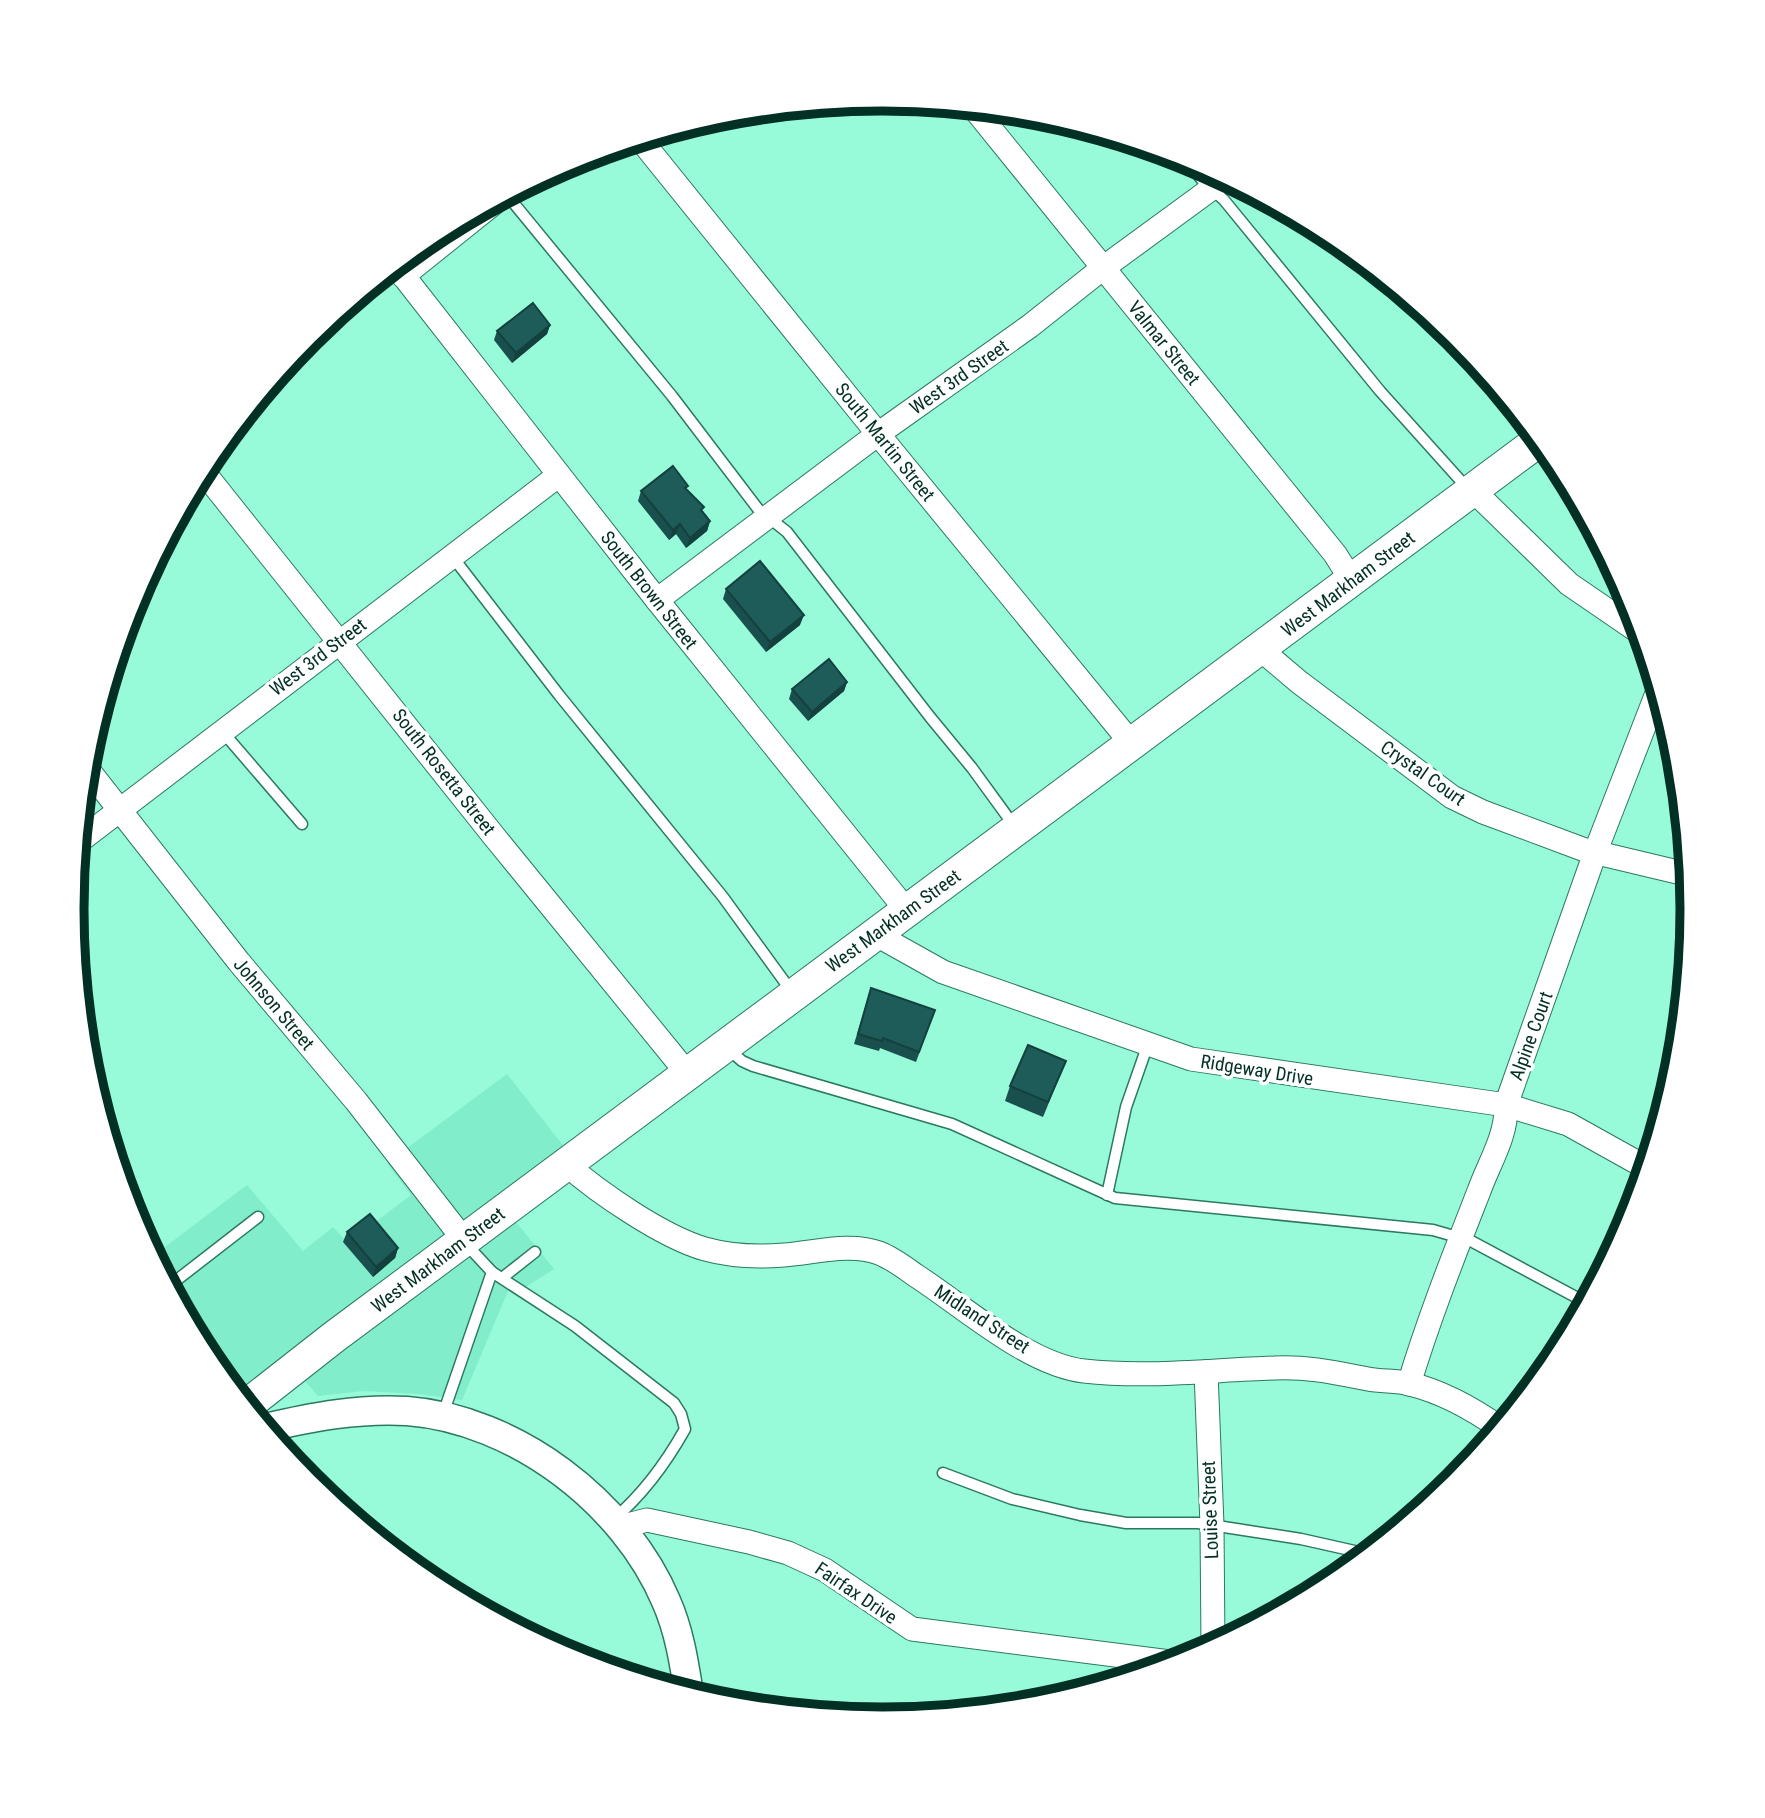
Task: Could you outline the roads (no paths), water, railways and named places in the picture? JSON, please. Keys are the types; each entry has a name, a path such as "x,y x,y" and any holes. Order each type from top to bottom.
{"main road":[{"name":"West Markham Street","path":"253,1400 324,1344 687,1073 1532,446"}],"street":[{"name":"Valmar Street","path":"981,116 1335,554 1352,581"},
{"name":"South Martin Street","path":"646,147 877,434 1132,744"},
{"name":"West 3rd Street","path":"657,600 877,434 1030,326 1217,184"},
{"name":"South Brown Street","path":"400,273 657,600 907,911"},
{"name":"West 3rd Street","path":"88,834 559,475"},
{"name":"South Rosetta Street","path":"210,480 687,1073"},
{"path":"1470,492 1482,499 1569,584 1628,625"},
{"name":"Crystal Court","path":"1260,649 1452,797 1483,812 1595,853 1680,872"},
{"name":"Alpine Court","path":"1409,1384 1429,1318 1504,1131 1506,1105 1595,853 1654,701"},
{"name":"Johnson Street","path":"95,777 239,961 356,1101 464,1240"},
{"name":"Ridgeway Drive","path":"875,934 943,972 1191,1059 1217,1065 1506,1105 1569,1124 1640,1164"},
{"name":"Midland Street","path":"566,1164 589,1184 624,1206 673,1235 705,1249 759,1255 836,1250 878,1252 935,1287 1014,1343 1066,1367 1110,1373 1297,1368 1409,1384 1467,1407 1493,1423"},
{"name":"Louise Street","path":"1206,1372 1213,1636"},
{"path":"275,1426 327,1415 407,1411 442,1418 493,1434 548,1462 581,1486 617,1524 640,1554 665,1599 674,1622 687,1683"},
{"name":"Fairfax Drive","path":"617,1524 647,1520 788,1553 825,1570 912,1629 1155,1659"}],"lane":[{"path":"1219,185 1224,200 1380,391 1470,492"},
{"path":"512,202 672,396 758,509 787,532 930,718 972,768 1017,830"},
{"path":"452,556 559,695 723,897 793,995"},
{"path":"222,731 302,824"},
{"path":"1107,1195 1126,1107 1148,1044"},
{"path":"724,1046 742,1061 753,1066 952,1124 1107,1195 1131,1200 1323,1220 1417,1227 1471,1241 1579,1299"},
{"path":"176,1281 258,1217"},
{"path":"464,1240 497,1275 575,1326 674,1403 681,1414 685,1429 671,1454 617,1524"},
{"path":"442,1418 497,1275 534,1252"},
{"path":"943,1473 1012,1499 1080,1516 1126,1523 1198,1523 1301,1539 1356,1551"}]}
